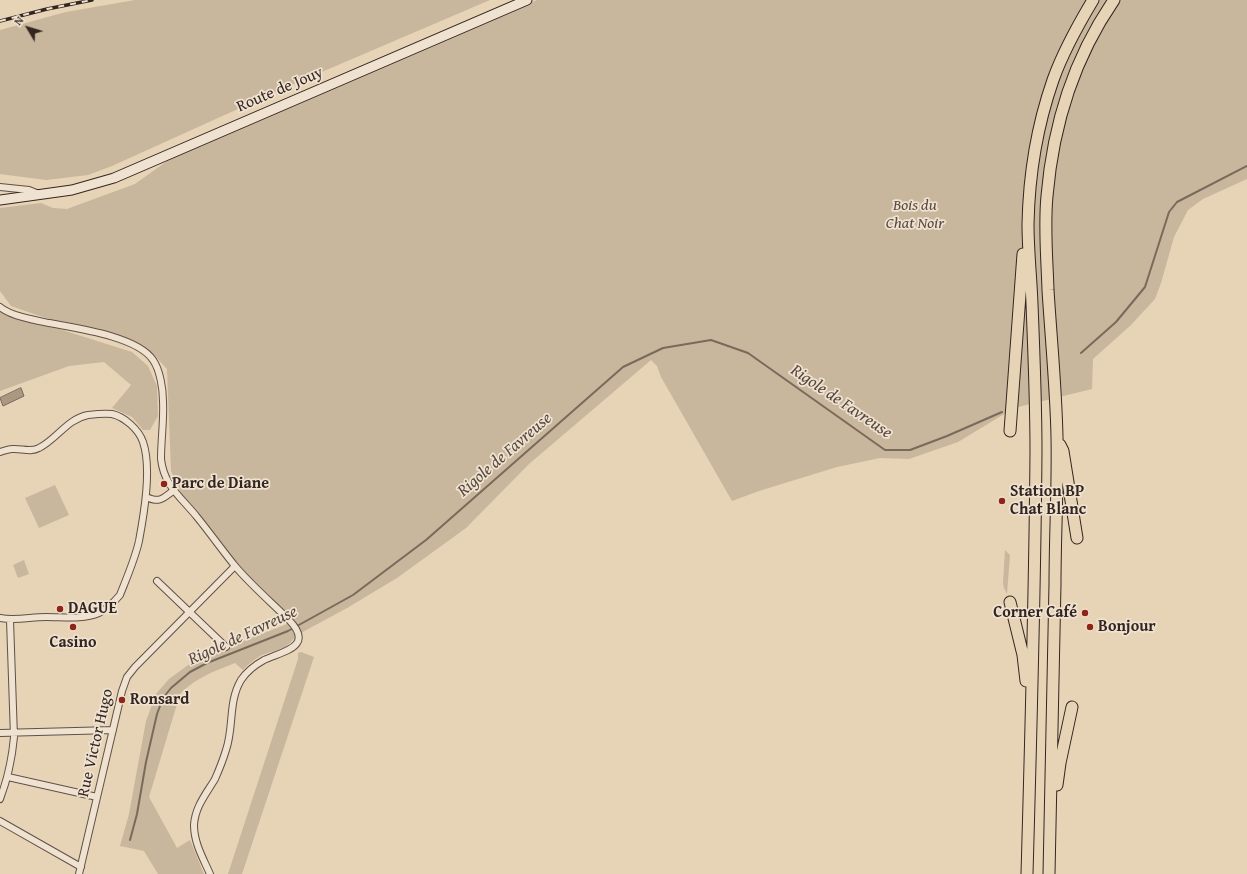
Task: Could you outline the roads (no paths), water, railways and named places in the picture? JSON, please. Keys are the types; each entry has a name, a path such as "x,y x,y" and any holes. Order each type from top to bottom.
{"highway":[{"path":"1027,874 1035,559 1036,437 1028,226 1033,165 1042,117 1053,80 1063,56 1093,0"},
{"path":"1049,874 1057,436 1046,258 1047,197 1051,159 1062,110 1069,88 1083,55 1114,0"},
{"path":"1010,431 1023,241 1028,226"},
{"path":"1057,436 1063,451 1077,538"},
{"path":"1010,602 1023,654 1026,680 1032,689"},
{"path":"1051,800 1056,788 1072,707"}],"main road":[{"name":"Route de Jouy","path":"0,200 72,190 114,178 527,0"}],"street":[{"name":"Route de Jouy","path":"0,187 29,190 40,194"},
{"path":"0,307 8,312 31,319 100,333 126,342 136,346 153,360 162,385 164,402 161,448 162,468 173,490 186,503 235,566 296,630 296,644 291,649 266,660 248,672 242,679 234,695 227,748 214,779 199,804 194,825 197,845 210,874"},
{"path":"0,452 12,449 33,451 55,438 62,429 70,423 86,415 99,414 117,416 134,427 143,440 146,452 146,497 139,542 120,595 115,601 99,613 75,618 46,617 10,620 0,618"},
{"path":"146,497 160,500 173,490"},
{"name":"Rue Victor Hugo","path":"80,874 122,691 127,677 135,667 235,566"},
{"path":"157,581 226,646"},
{"path":"0,799 8,777 13,755 14,732 10,620"},
{"path":"0,733 113,730"},
{"path":"8,777 97,797"},
{"path":"0,821 81,867"}],"waterway":[{"name":"Rigole de Favreuse","path":"1081,353 1116,322 1145,287 1169,212 1177,202 1247,166"},
{"name":"Rigole de Favreuse","path":"130,840 137,814 146,762 157,714 163,698 171,688 190,672 207,663 288,631 353,595 426,540 623,367 663,348 711,340 748,353 885,450 910,450 1002,412"}],"railway":[{"path":"0,21 47,9 92,0"}],"place":[{"name":"Parc de Diane","path":"164,484"},
{"name":"Station BP Chat Blanc","path":"1002,501"},
{"name":"DAGUE","path":"60,609"},
{"name":"Corner Café","path":"1085,613"},
{"name":"Casino","path":"73,627"},
{"name":"Bonjour","path":"1090,627"},
{"name":"Ronsard","path":"122,700"}],"park label":[{"name":"Bois du Chat Noir","path":"915,215"}]}
